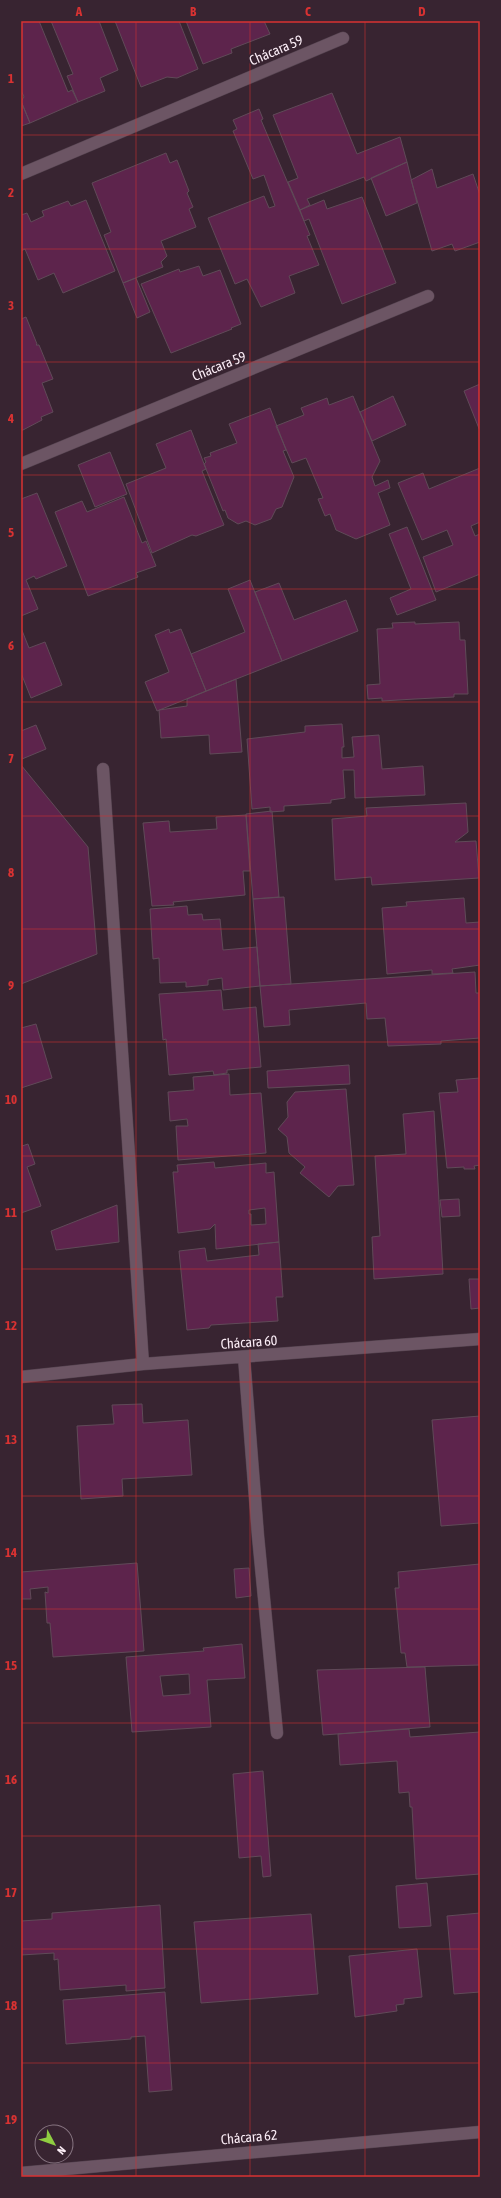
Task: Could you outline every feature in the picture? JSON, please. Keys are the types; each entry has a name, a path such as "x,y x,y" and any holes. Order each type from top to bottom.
{"street":[{"name":"Chácara 59","path":"21,174 343,38"},
{"name":"Chácara 59","path":"21,464 428,296"},
{"path":"103,769 143,1364"},
{"name":"Chácara 60","path":"21,1377 143,1364 480,1339"},
{"path":"244,1357 258,1536 277,1733"},
{"name":"Chácara 62","path":"21,2173 480,2132"}],"building":[{"path":"21,21 39,21 68,92 72,90 78,102 30,123 21,101 24,97 21,90"},
{"path":"51,21 99,21 118,70 100,78 105,91 78,102 67,76 73,74"},
{"path":"115,21 179,21 198,69 177,78 167,77 141,87"},
{"path":"186,21 264,21 270,34 231,49 232,53 203,64"},
{"path":"332,93 357,154 400,137 407,162 366,181 364,177 307,199 310,205 300,210 288,182 298,178 273,115"},
{"path":"21,101 30,123 21,126"},
{"path":"259,109 263,119 261,120 310,235 307,236 319,265 289,276 295,293 261,307 247,279 235,284 208,218 264,196 269,208 275,206 264,175 253,179 233,131 237,129 233,120"},
{"path":"166,153 170,163 177,160 189,191 187,193 193,207 189,209 196,227 161,241 167,256 161,262 163,267 123,283 104,235 111,232 92,183"},
{"path":"407,162 417,203 386,216 371,178"},
{"path":"432,169 437,188 473,174 480,195 480,242 455,251 452,244 432,251 411,180"},
{"path":"362,197 396,283 342,304 309,219 304,221 300,210 324,200 327,209"},
{"path":"86,200 115,271 63,293 54,273 38,280 25,249 21,251 21,215 27,213 31,222 44,216 42,211 68,201 71,206"},
{"path":"199,266 203,276 220,270 241,324 171,353 141,284 179,269 180,272"},
{"path":"136,278 150,312 137,318 123,283"},
{"path":"26,317 37,344 36,345 39,345 53,379 42,383 53,412 41,417 42,420 21,431 21,319"},
{"path":"480,384 480,431 464,391"},
{"path":"353,396 380,461 372,477 375,486 388,480 390,488 378,493 390,525 356,539 336,530 330,514 325,516 318,499 323,498 306,458 292,463 276,426 304,415 301,408 327,398 329,405"},
{"path":"393,396 406,425 372,441 360,412"},
{"path":"270,408 286,450 283,451 294,477 282,507 276,509 271,519 255,525 246,521 238,524 228,518 225,510 223,511 204,464 206,462 204,458 211,456 210,453 237,443 229,424"},
{"path":"191,430 206,469 202,471 224,525 196,536 192,535 152,553 126,484 166,468 156,444"},
{"path":"110,452 127,494 95,507 78,465"},
{"path":"480,468 480,522 471,526 475,536 480,534 480,574 436,592 423,557 453,545 447,530 422,540 398,483 423,473 429,489"},
{"path":"37,493 67,566 36,579 34,576 26,580 38,609 21,616 21,499"},
{"path":"124,497 142,543 146,541 156,566 136,573 138,577 88,596 55,512 82,501 87,512"},
{"path":"407,527 436,600 397,615 390,598 411,589 389,534"},
{"path":"250,580 282,661 206,691 191,654 245,632 228,589"},
{"path":"279,583 294,620 346,600 358,631 282,661 255,592"},
{"path":"415,622 415,624 459,622 460,640 465,640 468,694 454,694 454,697 382,701 382,698 368,699 367,685 380,684 377,629 393,628 392,623"},
{"path":"21,628 29,648 45,642 62,685 31,698 21,673"},
{"path":"169,629 170,633 181,629 206,691 157,711 145,682 169,672 155,635"},
{"path":"236,679 242,752 210,754 209,735 161,738 159,710 187,706 187,699"},
{"path":"342,724 344,747 342,747 342,758 354,757 352,737 379,735 382,769 423,766 425,795 355,798 354,770 343,770 345,798 331,800 331,803 284,806 284,811 270,812 270,807 252,809 247,739 305,732 305,726"},
{"path":"36,725 46,749 22,759 21,731"},
{"path":"21,765 88,847 97,954 21,984"},
{"path":"466,803 468,832 455,842 476,841 479,878 372,885 371,877 335,880 332,819 367,816 366,808"},
{"path":"272,811 279,897 253,899 246,814"},
{"path":"246,815 250,871 243,871 245,895 173,902 174,905 152,906 143,823 169,821 170,832 217,829 216,817"},
{"path":"284,897 291,984 260,986 253,899"},
{"path":"464,898 466,923 480,922 480,965 452,969 453,973 432,974 432,970 387,974 382,908 407,906 406,902"},
{"path":"187,906 188,915 202,914 203,920 220,919 223,950 257,947 260,986 223,990 222,978 208,980 208,985 186,987 186,982 160,983 159,958 153,959 150,909"},
{"path":"475,972 476,993 480,993 480,1038 441,1041 441,1044 388,1046 385,1018 367,1019 366,1003 289,1010 290,1025 264,1027 260,986"},
{"path":"221,990 223,1010 256,1007 261,1067 227,1070 227,1073 214,1075 213,1071 169,1075 166,1039 163,1040 159,994"},
{"path":"36,1024 52,1078 21,1088 21,1028"},
{"path":"349,1065 350,1084 268,1088 267,1071"},
{"path":"229,1074 230,1095 261,1093 266,1153 178,1160 176,1126 188,1126 187,1119 170,1121 168,1092 194,1090 193,1077"},
{"path":"480,1078 480,1165 474,1166 475,1169 464,1169 464,1167 447,1168 439,1093 458,1092 456,1080"},
{"path":"346,1089 354,1185 338,1186 329,1197 300,1173 305,1167 289,1153 287,1137 278,1129 288,1117 287,1102 295,1092"},
{"path":"434,1111 443,1274 374,1279 372,1237 380,1236 375,1156 406,1154 403,1114"},
{"path":"21,1144 22,1146 28,1144 35,1164 27,1167 41,1206 21,1213"},
{"path":"214,1162 215,1168 266,1163 266,1173 274,1172 279,1242 216,1249 215,1224 210,1229 178,1233 173,1172 178,1172 177,1165","holes":["265,1208 266,1224 251,1225 251,1214 249,1214 249,1210"]},
{"path":"459,1199 460,1216 442,1217 440,1200"},
{"path":"117,1205 119,1242 56,1250 51,1231"},
{"path":"279,1242 283,1297 276,1297 278,1321 211,1325 209,1328 187,1330 179,1251 205,1248 207,1261 259,1255 258,1244"},
{"path":"469,1279 480,1279 480,1308 471,1309"},
{"path":"142,1404 143,1423 188,1420 192,1475 122,1479 123,1496 81,1499 77,1426 114,1424 112,1405"},
{"path":"480,1416 480,1523 441,1526 432,1420"},
{"path":"137,1563 144,1651 53,1657 50,1623 47,1623 45,1592 48,1593 48,1587 30,1589 31,1599 21,1599 21,1572"},
{"path":"480,1564 480,1665 407,1667 405,1653 401,1653 395,1588 399,1588 398,1572"},
{"path":"249,1568 251,1596 236,1598 234,1569"},
{"path":"242,1644 245,1678 207,1680 211,1727 132,1732 126,1657 204,1651 203,1648","holes":["189,1674 190,1694 163,1696 160,1676"]},
{"path":"425,1667 430,1727 323,1735 317,1670"},
{"path":"409,1729 410,1737 480,1732 480,1874 416,1879 412,1807 410,1807 409,1792 399,1793 397,1761 340,1765 338,1734"},
{"path":"263,1771 271,1876 263,1877 261,1856 239,1858 233,1774"},
{"path":"427,1883 431,1926 399,1928 396,1886"},
{"path":"160,1905 165,1988 126,1991 126,1985 60,1990 58,1959 54,1960 54,1953 21,1955 21,1921 52,1919 52,1913"},
{"path":"480,1913 480,1992 454,1994 447,1916"},
{"path":"311,1914 318,1994 201,2003 194,1922"},
{"path":"417,1949 422,1997 404,1999 404,2004 396,2005 397,2011 355,2017 349,1956"},
{"path":"165,1992 172,2090 149,2092 145,2036 131,2037 131,2039 66,2044 63,2000"}]}
